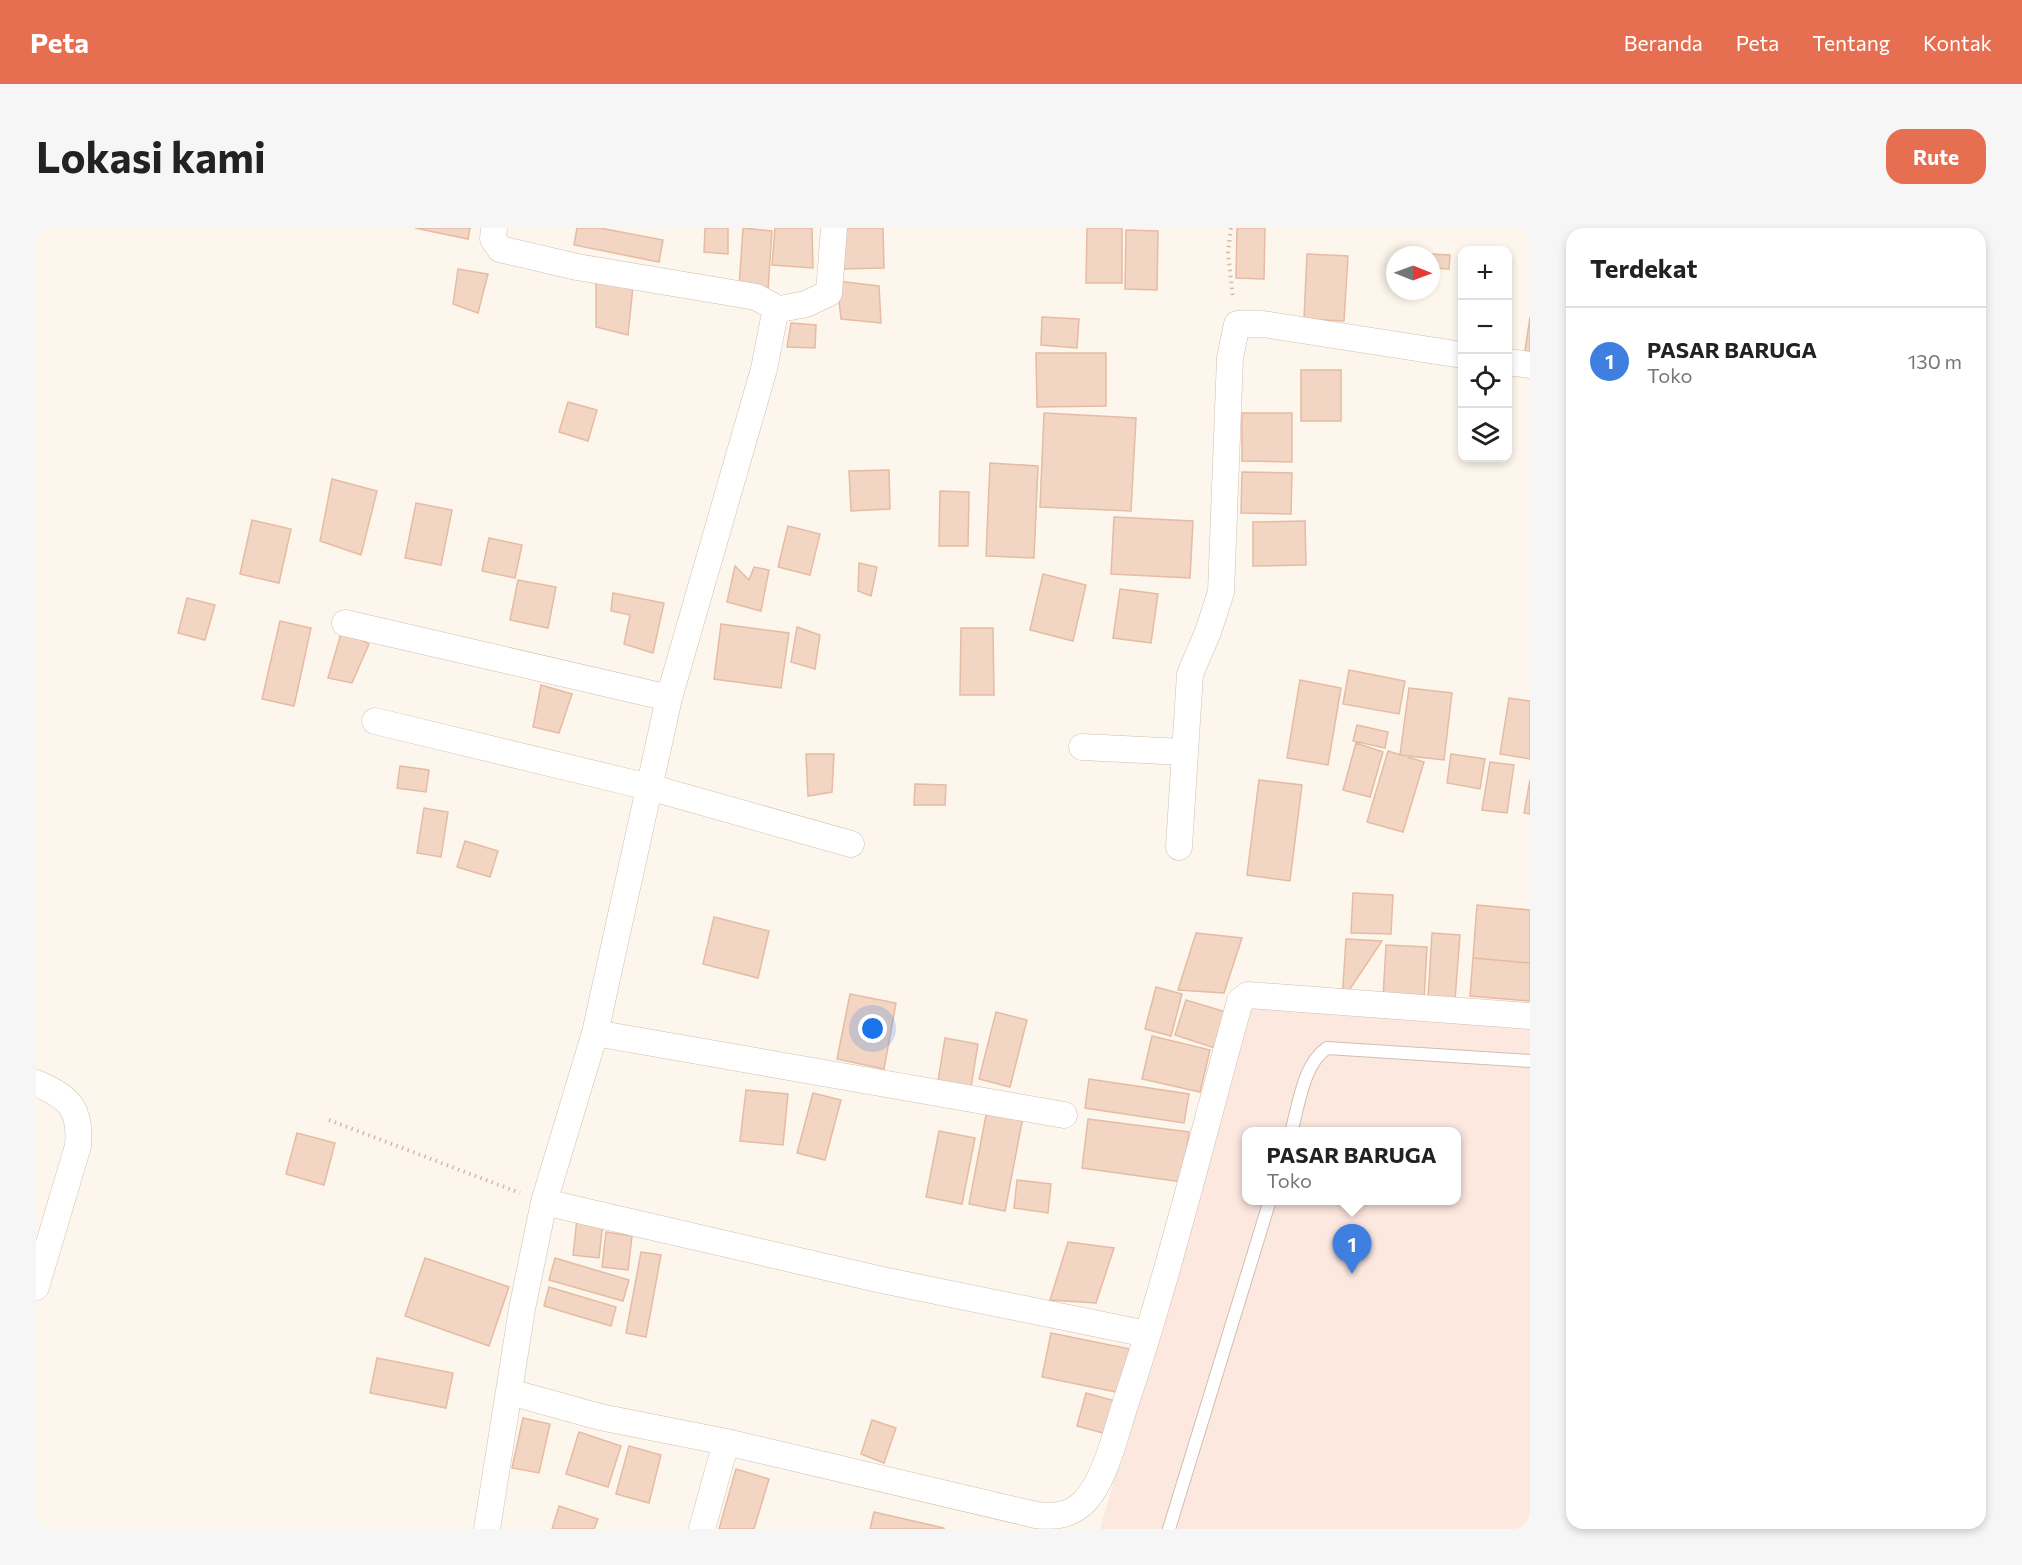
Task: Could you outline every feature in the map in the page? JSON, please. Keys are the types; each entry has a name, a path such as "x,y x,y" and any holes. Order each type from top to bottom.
{"street":[{"path":"494,228 493,239 500,249 576,267 756,297 766,301 775,310"},
{"path":"775,310 806,304 829,294 834,228"},
{"path":"487,1529 544,1202 595,1033 669,698 764,369 775,310"},
{"path":"1179,847 1190,674 1208,632 1221,592 1230,358 1237,324 1263,324 1458,354"},
{"path":"1512,363 1530,365"},
{"path":"345,623 669,698"},
{"path":"375,721 649,787 851,844"},
{"path":"1082,747 1184,752"},
{"path":"510,1392 600,1417 726,1442 1036,1515 1058,1517 1083,1503 1098,1482 1147,1334 1240,1001 1248,995 1530,1016"},
{"path":"595,1033 1064,1115"},
{"path":"36,1083 52,1090 69,1102 75,1111 80,1127 78,1146 36,1287"},
{"path":"544,1202 882,1280 1147,1334"},
{"path":"702,1529 726,1442"}],"lane":[{"path":"1292,1127 1311,1066 1316,1055 1327,1048 1341,1046 1530,1061"},
{"path":"1169,1529 1267,1205"}],"path":[{"path":"1231,228 1230,279 1237,324"},
{"path":"329,1120 544,1202"}],"shaded area":[{"path":"1252,1003 1530,1019 1530,1529 1100,1529"}],"building":[{"path":"415,228 470,228 468,239"},
{"path":"577,228 600,228 663,240 659,262 574,245"},
{"path":"705,228 728,228 728,254 704,252"},
{"path":"743,228 772,231 768,290 739,288"},
{"path":"775,228 812,228 813,268 772,265"},
{"path":"841,228 883,228 884,268 841,269"},
{"path":"1087,228 1122,228 1122,283 1086,283"},
{"path":"1237,228 1265,228 1264,279 1236,278"},
{"path":"1126,230 1158,231 1157,290 1125,289"},
{"path":"1307,254 1348,256 1344,321 1304,319"},
{"path":"1440,254 1450,255 1449,269 1440,268"},
{"path":"458,269 488,274 478,313 453,304"},
{"path":"837,281 879,286 881,323 841,319"},
{"path":"596,282 633,286 628,335 596,327"},
{"path":"1042,317 1079,319 1077,348 1041,345"},
{"path":"1530,317 1530,357 1524,357"},
{"path":"791,323 816,325 815,348 787,347"},
{"path":"1036,353 1106,353 1106,406 1037,407"},
{"path":"1301,370 1341,370 1341,421 1301,421"},
{"path":"568,402 597,410 588,441 559,432"},
{"path":"1044,413 1136,418 1131,511 1040,507"},
{"path":"1242,413 1292,413 1292,462 1242,461"},
{"path":"990,463 1038,466 1034,558 986,556"},
{"path":"889,470 890,509 851,511 849,471"},
{"path":"1242,472 1292,473 1291,514 1241,513"},
{"path":"332,479 377,491 361,555 320,541"},
{"path":"940,491 969,492 968,546 939,546"},
{"path":"416,503 452,510 441,565 405,558"},
{"path":"1114,517 1193,521 1190,578 1111,574"},
{"path":"252,520 291,529 279,583 240,574"},
{"path":"1305,521 1306,565 1253,566 1253,522"},
{"path":"788,526 820,534 810,575 778,567"},
{"path":"489,538 522,545 515,578 482,571"},
{"path":"859,563 877,567 871,596 858,591"},
{"path":"735,566 749,580 754,567 769,570 761,611 727,602"},
{"path":"1043,574 1086,585 1073,641 1030,630"},
{"path":"518,580 556,587 548,628 510,620"},
{"path":"1120,589 1158,594 1151,643 1113,638"},
{"path":"613,593 664,603 653,653 624,644 630,615 611,611"},
{"path":"187,598 215,605 205,640 178,633"},
{"path":"280,621 311,628 294,706 262,699"},
{"path":"721,624 789,633 781,688 714,679"},
{"path":"797,627 820,635 815,669 791,662"},
{"path":"961,628 993,628 994,695 960,695"},
{"path":"342,630 369,644 352,683 328,678"},
{"path":"1349,670 1405,681 1399,714 1343,704"},
{"path":"1300,680 1341,688 1328,765 1287,758"},
{"path":"541,685 572,694 559,733 533,727"},
{"path":"1409,688 1452,693 1444,760 1400,755"},
{"path":"1509,698 1530,701 1530,759 1500,754"},
{"path":"1357,725 1388,732 1385,748 1353,741"},
{"path":"1356,743 1383,752 1370,797 1343,790"},
{"path":"1388,751 1424,762 1403,832 1367,822"},
{"path":"806,754 834,754 832,792 808,796"},
{"path":"1451,754 1485,759 1480,789 1447,783"},
{"path":"1490,762 1514,765 1507,813 1482,810"},
{"path":"400,766 429,770 426,792 397,788"},
{"path":"1259,780 1302,785 1290,881 1247,875"},
{"path":"1530,780 1530,814 1524,813"},
{"path":"915,784 946,785 945,805 914,805"},
{"path":"424,808 448,812 441,857 417,853"},
{"path":"465,841 498,851 490,877 457,867"},
{"path":"1353,893 1393,895 1391,934 1351,933"},
{"path":"1477,905 1530,910 1530,963 1473,958"},
{"path":"714,917 769,931 758,978 703,964"},
{"path":"1196,933 1242,938 1224,993 1178,990"},
{"path":"1432,933 1460,935 1455,1000 1428,998"},
{"path":"1346,939 1382,941 1342,1001"},
{"path":"1386,945 1427,947 1424,1000 1383,998"},
{"path":"1473,958 1530,963 1530,1001 1470,996"},
{"path":"1156,987 1182,994 1171,1036 1145,1029"},
{"path":"850,994 896,1003 884,1069 837,1059"},
{"path":"1186,1000 1229,1013 1218,1049 1175,1035"},
{"path":"996,1012 1027,1020 1010,1087 979,1079"},
{"path":"1152,1036 1210,1050 1200,1092 1142,1079"},
{"path":"945,1038 978,1044 971,1087 938,1081"},
{"path":"1089,1079 1189,1094 1184,1123 1085,1108"},
{"path":"746,1090 788,1094 783,1145 740,1141"},
{"path":"813,1093 841,1100 825,1160 797,1153"},
{"path":"987,1110 1023,1117 1005,1211 969,1204"},
{"path":"1088,1119 1189,1132 1182,1182 1082,1168"},
{"path":"939,1131 975,1138 962,1204 926,1197"},
{"path":"297,1133 335,1143 324,1185 286,1174"},
{"path":"1017,1180 1051,1184 1048,1213 1014,1208"},
{"path":"577,1219 603,1222 599,1258 573,1255"},
{"path":"606,1232 632,1236 628,1270 602,1267"},
{"path":"1068,1242 1114,1248 1096,1303 1050,1300"},
{"path":"641,1252 661,1255 646,1337 626,1333"},
{"path":"425,1258 509,1287 489,1346 405,1316"},
{"path":"555,1258 629,1280 623,1301 549,1280"},
{"path":"549,1287 616,1307 611,1326 544,1306"},
{"path":"1051,1333 1135,1350 1126,1394 1042,1377"},
{"path":"377,1358 453,1373 446,1408 370,1393"},
{"path":"1086,1393 1119,1402 1111,1435 1077,1426"},
{"path":"523,1418 550,1424 539,1473 512,1468"},
{"path":"872,1420 896,1428 884,1463 861,1454"},
{"path":"579,1432 621,1446 608,1487 566,1474"},
{"path":"629,1446 661,1455 649,1503 616,1494"},
{"path":"736,1469 769,1479 754,1529 719,1529"},
{"path":"559,1506 598,1519 594,1529 552,1529"},
{"path":"874,1512 944,1528 944,1529 870,1529"}],"place":[{"name":"PASAR BARUGA","path":"1352,1274"}]}
